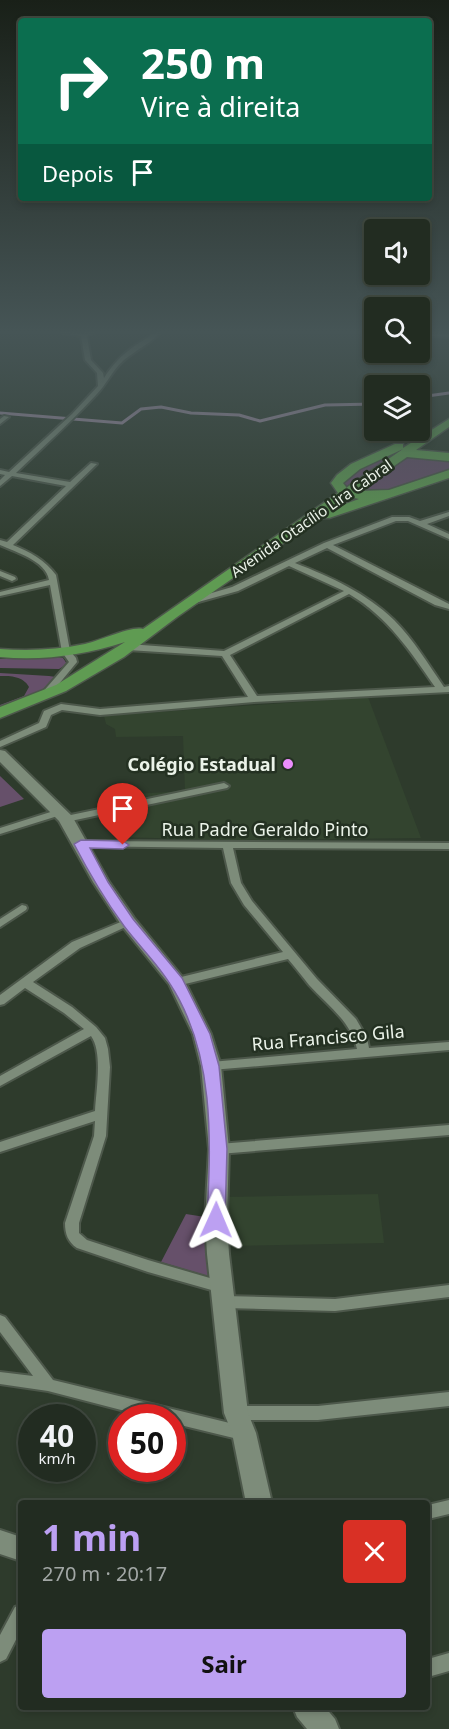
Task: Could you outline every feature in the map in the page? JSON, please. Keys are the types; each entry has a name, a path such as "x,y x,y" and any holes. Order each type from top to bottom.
{"main road":[{"name":"Avenida Otacílio Lira Cabral","path":"0,713 46,694 93,670 128,648 189,602 445,425"},
{"path":"445,425 429,443 431,448 447,456"},
{"path":"392,493 361,496 346,493 337,483 344,475 398,446 445,425"},
{"path":"405,453 447,456"},
{"path":"308,520 449,474"},
{"name":"Avenida Otacílio Lira Cabral","path":"0,653 35,655 66,652 124,638 172,614"},
{"path":"0,754 63,816 101,882 128,922 177,982 202,1034 211,1066 219,1149 216,1220 223,1294 240,1423 258,1500"},
{"path":"0,1542 18,1549"}],"street":[{"path":"0,484 76,411"},
{"path":"0,552 93,464"},
{"path":"0,472 72,485"},
{"path":"420,524 449,514"},
{"path":"189,602 235,589 288,563 395,519 409,519 449,537"},
{"path":"7,545 47,568 53,582 66,652 74,662 46,694"},
{"path":"327,546 449,607"},
{"path":"288,563 350,591 373,606 393,625 446,690"},
{"path":"0,573 12,579"},
{"path":"0,594 53,582"},
{"path":"128,648 225,654 350,591"},
{"path":"225,654 254,699"},
{"path":"0,744 43,725 47,713 61,707 100,712 254,699 446,690"},
{"path":"0,831 63,816 224,786"},
{"name":"Rua Padre Geraldo Pinto","path":"81,844 448,848"},
{"path":"228,846 236,883 248,903 313,982 352,1022 361,1038 364,1052"},
{"path":"0,924 22,908"},
{"path":"0,1001 76,945 128,922"},
{"path":"177,982 291,954"},
{"path":"26,983 68,1010 92,1030 99,1038 103,1058 100,1136 72,1223 71,1232 74,1239 82,1244 223,1294 335,1305 449,1291"},
{"path":"0,1082 92,1030"},
{"name":"Rua Francisco Gila","path":"211,1066 449,1046"},
{"path":"0,1147 101,1114"},
{"path":"219,1149 449,1130"},
{"path":"0,1321 48,1385"},
{"path":"0,1378 48,1385 240,1423 449,1399"},
{"path":"430,1512 449,1507"},
{"path":"0,1653 18,1619"},
{"path":"430,1667 449,1662"}],"shaded area":[{"path":"409,443 347,489 343,482 359,469"},
{"path":"413,454 449,459 449,472 393,490 356,493"},
{"path":"63,658 67,664 59,669 0,668 0,659"},
{"path":"0,673 56,677 46,689 0,709 0,705 24,696 29,687 20,679 0,676"},
{"name":"Colégio Estadual","path":"368,697 421,838 230,840 116,837 118,795 185,791 183,736 116,737 115,729 106,724 104,716"},
{"path":"0,776 24,799 0,807"},
{"path":"378,1194 384,1243 224,1246 224,1197"},
{"path":"186,1214 205,1217 211,1277 161,1262"}],"waterway":[{"path":"0,413 122,423 139,411"},
{"path":"179,411 239,415 260,421 302,411"}],"place":[{"name":"Colégio Estadual","path":"288,764"}],"route":[{"path":"123,845 81,844 101,882 128,922 177,982 202,1034 211,1066 219,1149 216,1220"}]}
